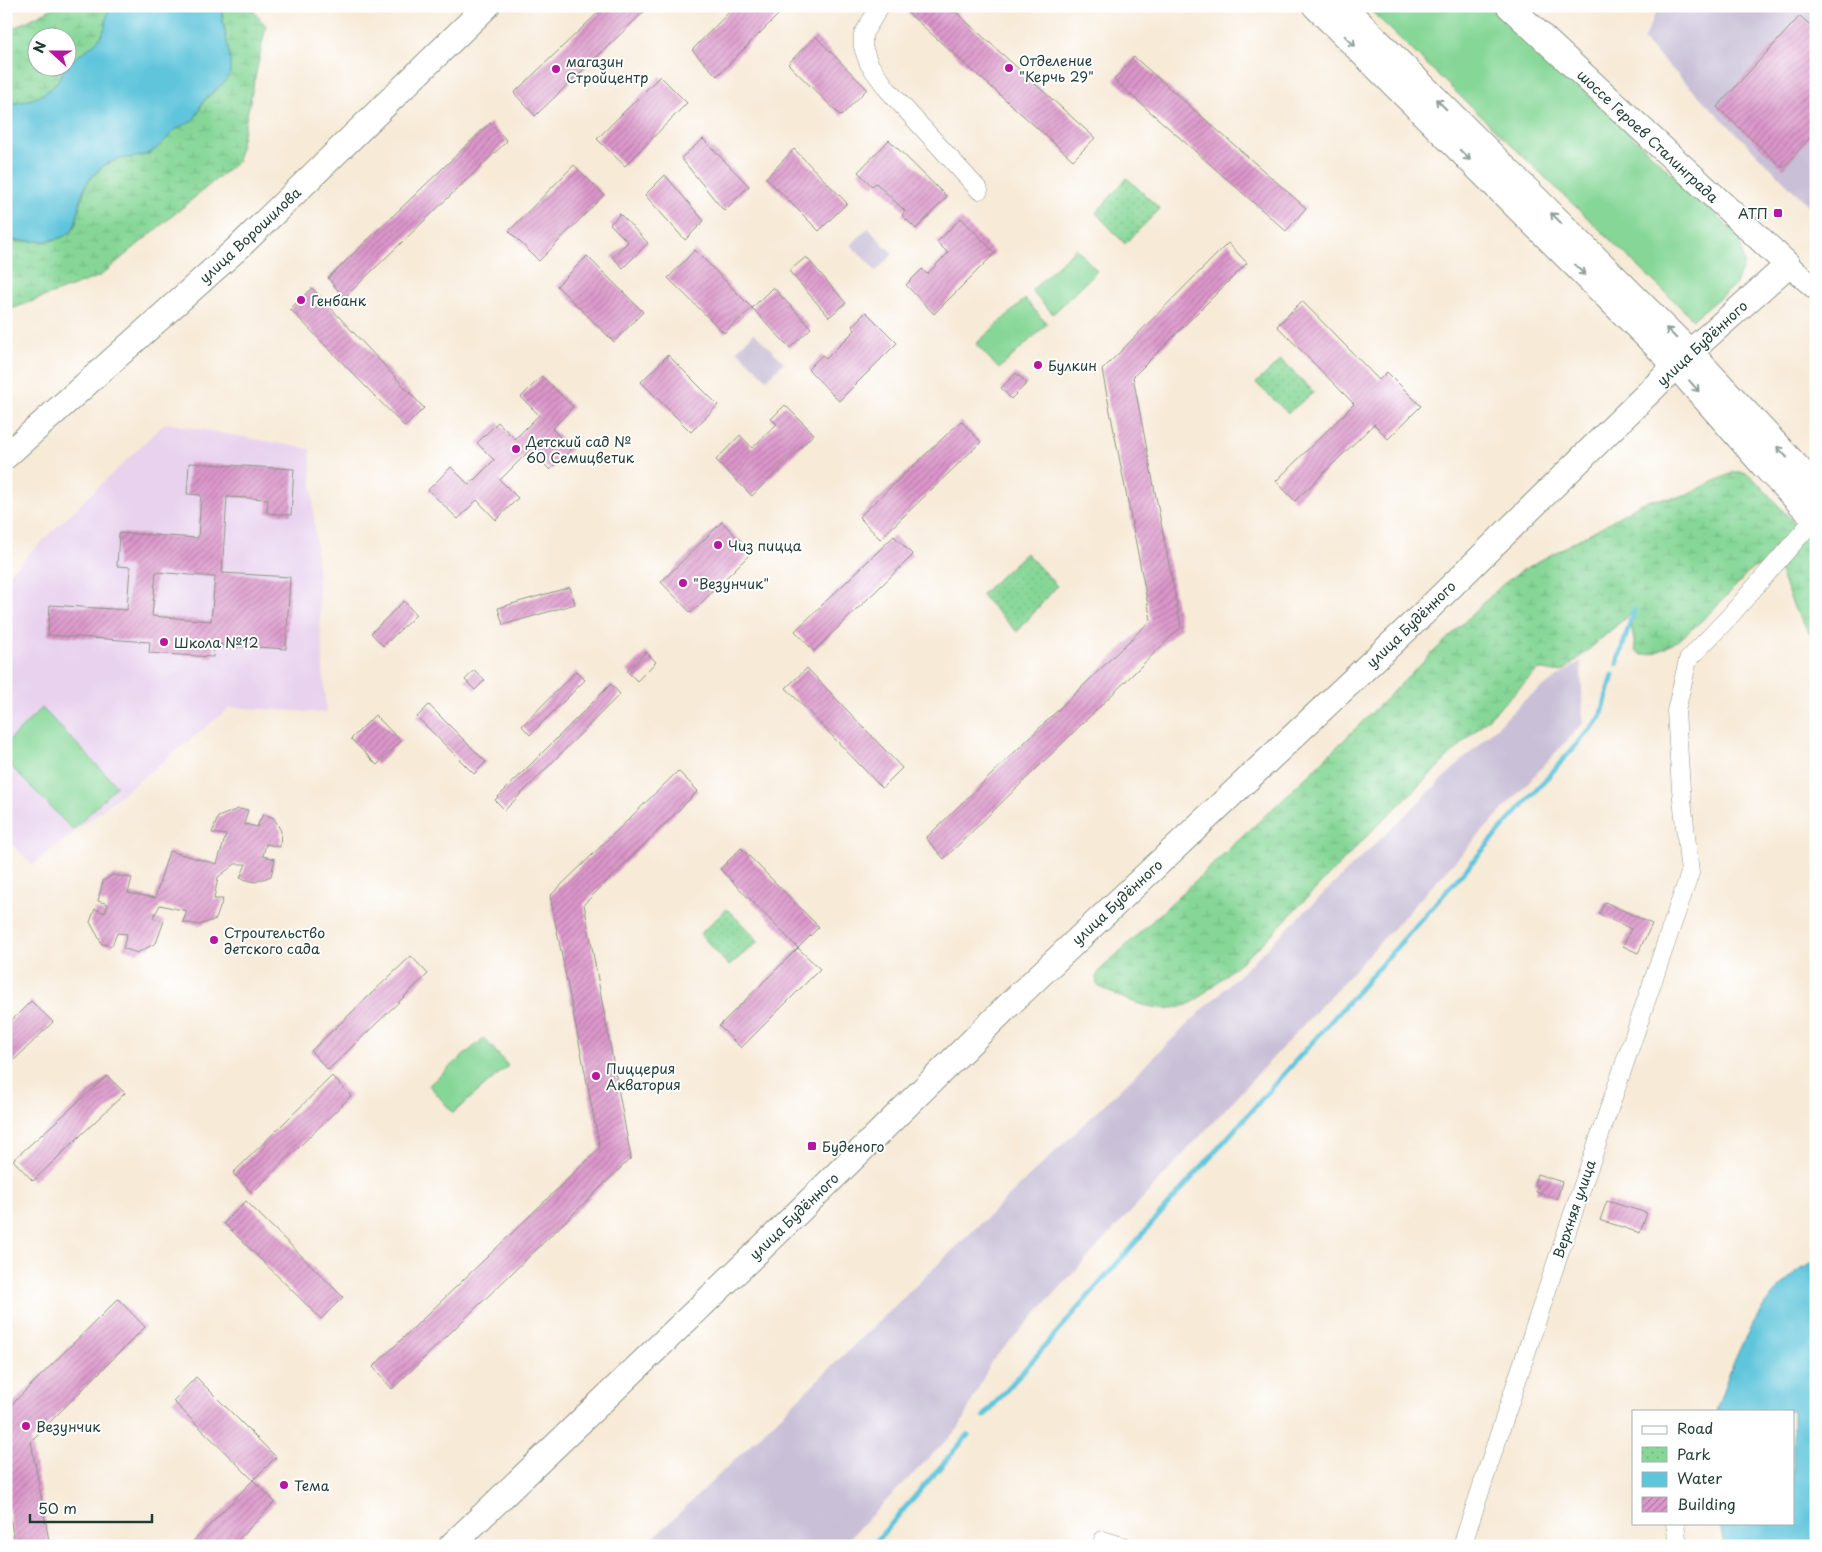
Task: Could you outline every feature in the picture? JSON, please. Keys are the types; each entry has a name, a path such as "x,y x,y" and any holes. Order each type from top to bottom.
{"main road":[{"name":"улица Ворошилова","path":"6,456 240,246 486,6"},
{"path":"1315,6 1816,487"},
{"path":"1344,6 1683,359 1763,465 1815,518"},
{"name":"шоссе Героев Сталинграда","path":"1509,6 1788,265"},
{"name":"улица Будённого","path":"451,1546 775,1235 1019,995 1425,612 1683,359 1788,265"}],"street":[{"path":"880,6 863,34 864,47 869,64 888,90 979,190"},
{"path":"1788,265 1816,289"},
{"name":"Верхняя улица","path":"1462,1546 1554,1269 1690,873 1676,711 1688,660 1730,617 1815,518"},
{"path":"1675,1524 1678,1546"},
{"path":"1103,1540 1122,1546"}],"shaded area":[{"name":"АТП","path":"1659,6 1816,6 1815,212 1643,40"},
{"path":"868,228 893,254 876,271 851,245"},
{"path":"754,333 784,362 767,379 737,350"},
{"name":"Школа №12","path":"165,423 310,449 326,713 231,707 33,865 6,839 6,576"},
{"path":"1581,661 1583,723 991,1362 959,1428 841,1546 645,1546 1527,698"}],"green space":[{"path":"57,6 111,6 101,36 94,44 78,56 78,28 28,28 28,78 60,78 44,93 18,103 6,104 6,32"},
{"path":"221,6 249,6 266,26 237,162 100,276 6,311 6,241 51,241 71,233 76,224 80,203 87,183 102,167 121,157 141,156 151,153 174,131 183,124 193,120 203,102 218,88 227,43"},
{"path":"1366,6 1494,6 1739,237 1744,264 1736,284 1693,319"},
{"path":"1127,178 1160,209 1125,244 1096,213"},
{"path":"1076,248 1097,271 1053,314 1031,291"},
{"path":"1025,299 1047,324 999,369 976,344"},
{"path":"1281,360 1314,392 1288,413 1256,383"},
{"path":"1734,472 1744,472 1751,476 1816,546 1816,643 1795,610 1779,570 1766,565 1752,569 1701,621 1686,634 1656,653 1642,655 1636,651 1631,624 1628,620 1632,612 1565,670 1561,672 1537,671 1371,832 1263,943 1195,1001 1176,1008 1156,1008 1127,1000 1097,984 1096,977 1101,969 1304,779 1502,585 1523,570 1641,503 1650,500 1682,497"},
{"path":"1026,553 1057,586 1017,632 981,595"},
{"path":"42,708 117,786 73,830 6,761 6,743"},
{"path":"727,909 759,941 729,966 700,934"},
{"path":"484,1038 508,1066 453,1113 429,1085"}],"water":[{"path":"111,6 221,6 230,63 228,76 206,98 194,119 175,130 156,149 137,157 115,160 102,167 88,182 80,202 75,223 68,234 46,241 6,241 6,104 32,99 50,89 59,78 78,78 78,56 94,44 101,36"},
{"path":"1816,1260 1816,1546 1724,1546 1720,1524 1794,1524 1794,1410 1716,1410 1731,1368 1752,1325 1780,1287 1797,1272"}],"building":[{"path":"605,6 650,6 535,116 514,93"},
{"path":"735,6 777,6 782,11 717,76 692,50"},
{"path":"912,6 949,6 1095,138 1073,160 907,12"},
{"path":"1800,16 1816,30 1816,131 1783,168 1717,107"},
{"path":"815,36 867,89 841,116 788,64"},
{"path":"1134,57 1306,208 1286,231 1114,80"},
{"path":"660,76 687,103 625,166 597,139"},
{"path":"490,123 507,141 344,298 328,278"},
{"path":"703,139 749,186 724,211 681,158"},
{"path":"889,140 947,197 916,229 902,215 905,211 876,183 872,186 858,172"},
{"path":"794,149 847,203 819,231 766,178"},
{"path":"574,165 604,195 539,261 509,231"},
{"path":"665,175 704,221 685,240 645,195"},
{"path":"620,214 648,243 623,268 612,257 628,242 610,224"},
{"path":"961,218 995,253 934,314 906,285 922,269 927,274 948,253 937,242"},
{"path":"1228,243 1247,263 1133,377 1181,627 944,859 926,838 1151,620 1102,370"},
{"path":"695,250 752,308 724,333 668,278"},
{"path":"587,256 643,312 614,342 557,286"},
{"path":"806,257 846,303 829,317 789,271"},
{"path":"773,287 811,328 790,348 752,308"},
{"path":"312,288 424,408 405,427 290,309"},
{"path":"1302,301 1379,380 1387,372 1421,406 1388,439 1374,424 1295,501 1276,481 1354,404 1277,326"},
{"path":"866,312 897,343 839,401 808,369 822,355 826,359 855,330 852,326"},
{"path":"668,355 718,405 691,432 641,382"},
{"path":"1016,373 1027,383 1011,399 1001,388"},
{"path":"542,376 573,407 552,429 572,449 550,470 530,450 500,480 518,498 496,520 477,500 458,519 428,490 451,467 469,485 494,460 477,443 498,422 515,439 539,415 521,397"},
{"path":"785,405 814,434 752,496 716,460 740,435 752,448 777,424 771,419"},
{"path":"961,421 981,442 880,539 859,517"},
{"path":"189,463 294,469 291,515 267,513 268,499 227,497 222,573 290,577 286,649 214,644 213,657 149,653 150,642 48,635 50,605 127,610 130,567 117,566 119,533 198,538 201,495 187,494","holes":["156,572 215,577 211,621 152,616"]},
{"path":"722,522 752,552 691,613 661,582"},
{"path":"894,536 913,555 814,651 795,631"},
{"path":"570,587 575,604 503,625 498,608"},
{"path":"404,601 416,615 383,646 371,633"},
{"path":"646,652 656,662 637,681 627,671"},
{"path":"807,668 902,768 882,788 786,688"},
{"path":"474,670 485,680 475,690 465,680"},
{"path":"576,671 585,680 530,735 522,726"},
{"path":"611,684 620,694 505,810 495,800"},
{"path":"429,705 486,762 474,774 417,717"},
{"path":"375,715 401,741 377,765 351,739"},
{"path":"678,771 698,791 584,904 631,1158 392,1389 373,1367 600,1148 550,896"},
{"path":"238,809 248,810 244,824 257,827 263,814 274,818 281,831 280,847 266,844 263,856 275,859 271,876 255,882 240,878 246,864 235,864 218,877 214,899 223,899 216,919 199,925 183,922 187,911 160,905 153,918 164,921 156,943 137,953 123,948 127,934 117,933 112,946 102,944 90,922 95,909 105,913 108,904 98,901 103,881 113,875 132,878 128,893 155,898 169,851 217,864 226,835 212,833 218,817"},
{"path":"741,848 819,927 798,948 720,869"},
{"path":"1605,902 1652,924 1638,953 1623,946 1631,929 1599,914"},
{"path":"798,948 820,969 741,1048 719,1026"},
{"path":"411,956 428,974 328,1070 311,1051"},
{"path":"31,1001 53,1022 6,1068 6,1026"},
{"path":"107,1076 125,1093 33,1181 13,1160"},
{"path":"332,1076 351,1096 252,1193 233,1173"},
{"path":"1537,1174 1562,1182 1557,1199 1536,1192 1538,1185 1534,1184"},
{"path":"246,1201 343,1297 321,1319 224,1223"},
{"path":"1607,1201 1647,1213 1640,1233 1600,1220"},
{"name":"Везунчик","path":"118,1299 145,1327 31,1441 50,1546 15,1546 6,1494 6,1410"},
{"path":"196,1377 276,1457 253,1480 173,1401"},
{"path":"253,1480 275,1502 232,1546 189,1546"}],"waterway":[{"path":"1617,664 1634,610"},
{"path":"984,1416 1174,1198 1601,717 1613,675"},
{"path":"872,1546 968,1435"}],"place":[{"name":"Отделение \"Керчь 29\"","path":"1009,68"},
{"name":"магазин Стройцентр","path":"556,69"},
{"name":"АТП","path":"1778,213"},
{"name":"Генбанк","path":"301,300"},
{"name":"Булкин","path":"1038,365"},
{"name":"Детский сад № 60 Семицветик","path":"516,449"},
{"name":"Чиз пицца","path":"718,545"},
{"name":"\"Везунчик\"","path":"683,583"},
{"name":"Школа №12","path":"164,642"},
{"name":"Строительство детского сада","path":"214,940"},
{"name":"Пиццерия Акватория","path":"596,1076"},
{"name":"Буденого","path":"812,1146"},
{"name":"Везунчик","path":"26,1426"},
{"name":"Тема","path":"284,1485"}]}
